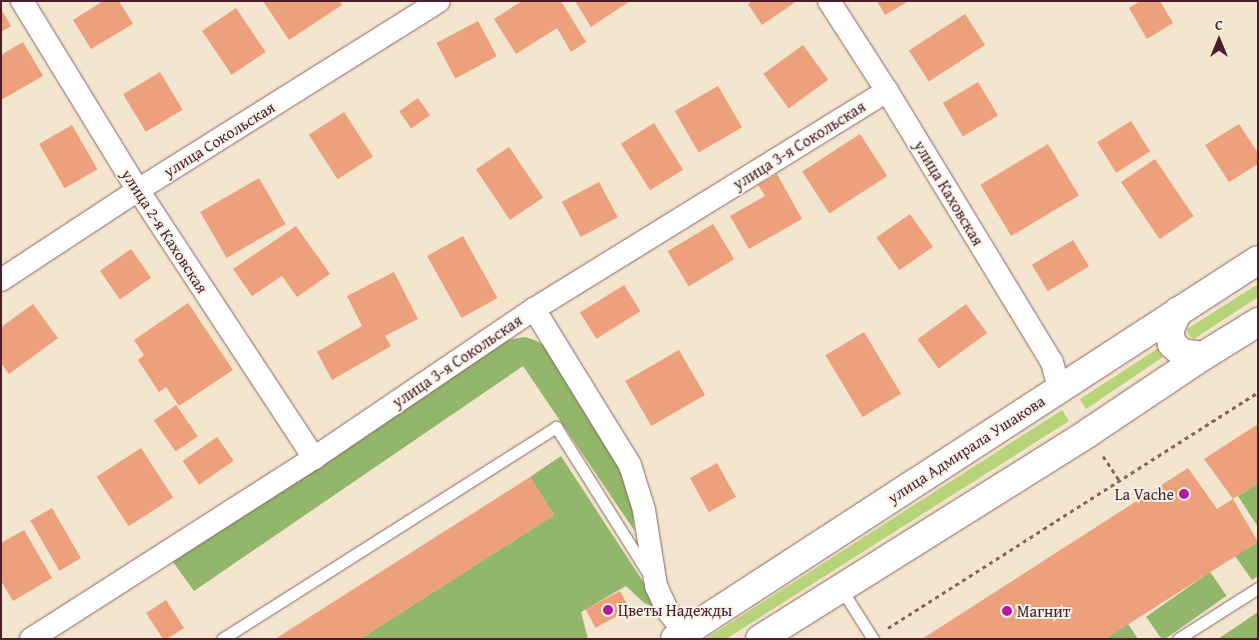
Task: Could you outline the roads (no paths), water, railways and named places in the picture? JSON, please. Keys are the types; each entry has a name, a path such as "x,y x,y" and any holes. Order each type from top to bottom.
{"main road":[{"name":"улица Адмирала Ушакова","path":"679,636 1258,260"},
{"path":"1178,311 1169,331 1172,344 1182,353 1202,356"},
{"path":"760,639 1088,433 1202,356 1258,322"}],"street":[{"name":"улица 2-я Каховская","path":"22,1 138,190 314,458"},
{"name":"улица Сокольская","path":"1,280 138,190 439,1"},
{"name":"улица Каховская","path":"829,1 887,90 1052,362 1059,388"},
{"name":"улица 3-я Сокольская","path":"31,639 314,458 534,309 887,90"},
{"path":"534,309 630,465 644,510 656,586 679,636"}],"lane":[{"path":"222,639 556,427 656,586"},
{"path":"840,587 872,638"},
{"path":"1178,639 1258,588"}],"place":[{"name":"La Vache","path":"1184,494"},
{"name":"Цветы Надежды","path":"608,610"},
{"name":"Магнит","path":"1007,611"}]}
